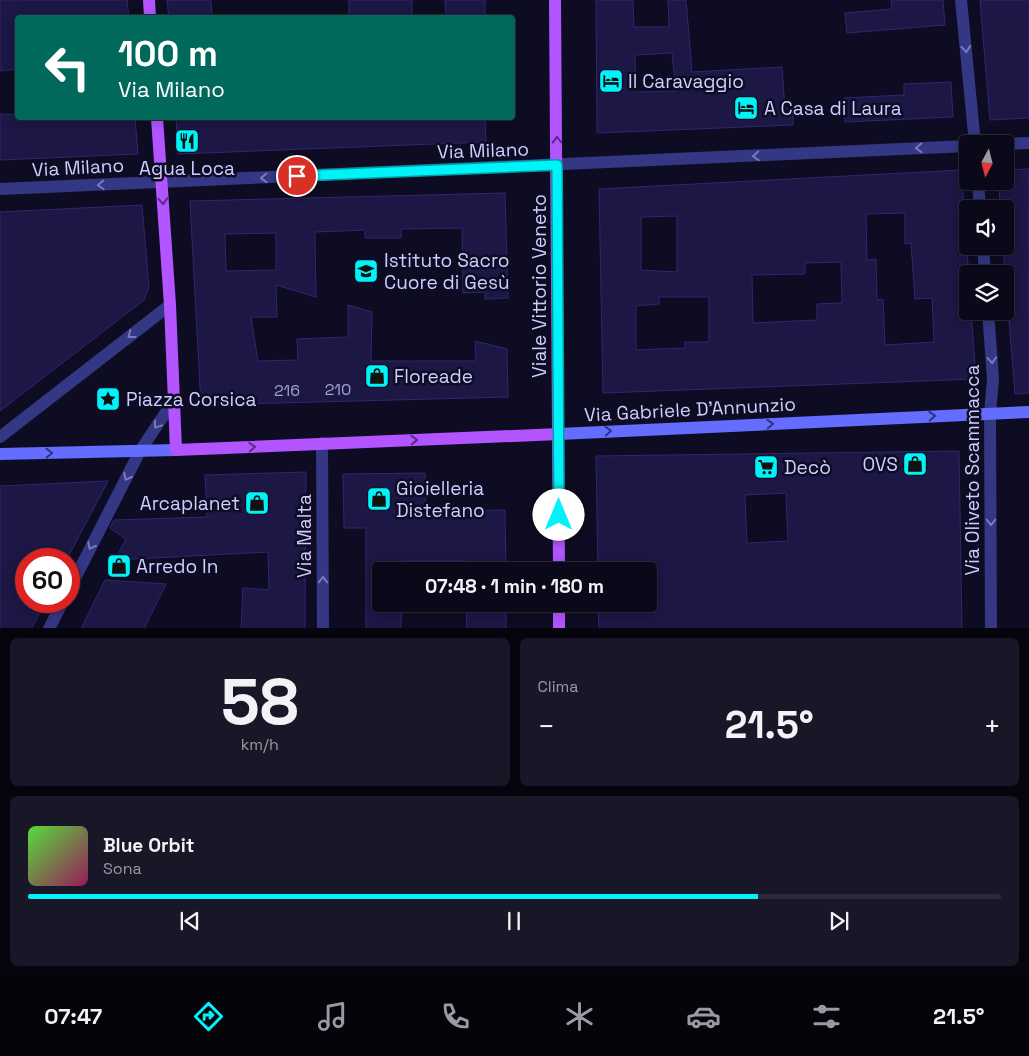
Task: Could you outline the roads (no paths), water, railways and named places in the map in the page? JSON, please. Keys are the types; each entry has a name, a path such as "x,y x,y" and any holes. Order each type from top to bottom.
{"main road":[{"path":"148,0 150,15"},
{"name":"Viale Vittorio Veneto","path":"556,0 559,562"},
{"path":"0,454 176,450 170,305 157,120"},
{"name":"Via Gabriele D'Annunzio","path":"176,450 1029,412"},
{"path":"559,612 559,628"}],"street":[{"path":"962,0 974,135"},
{"path":"1014,144 1029,143"},
{"name":"Via Milano","path":"0,189 959,146"},
{"path":"0,437 170,305"},
{"name":"Via Oliveto Scammacca","path":"989,320 993,379 990,413 991,628"},
{"path":"80,569 140,451 174,400"},
{"name":"Via Malta","path":"322,444 323,628"},
{"path":"49,628 57,613"}],"place":[{"name":"Il Caravaggio","path":"611,81"},
{"name":"A Casa di Laura","path":"746,108"},
{"name":"Agua Loca","path":"187,141"},
{"name":"Istituto Sacro Cuore di Gesù","path":"366,271"},
{"name":"Floreade","path":"377,376"},
{"name":"Piazza Corsica","path":"108,399"},
{"name":"OVS","path":"915,464"},
{"name":"Decò","path":"766,467"},
{"name":"Gioielleria Distefano","path":"379,499"},
{"name":"Arcaplanet","path":"257,503"},
{"name":"Arredo In","path":"119,566"}]}
